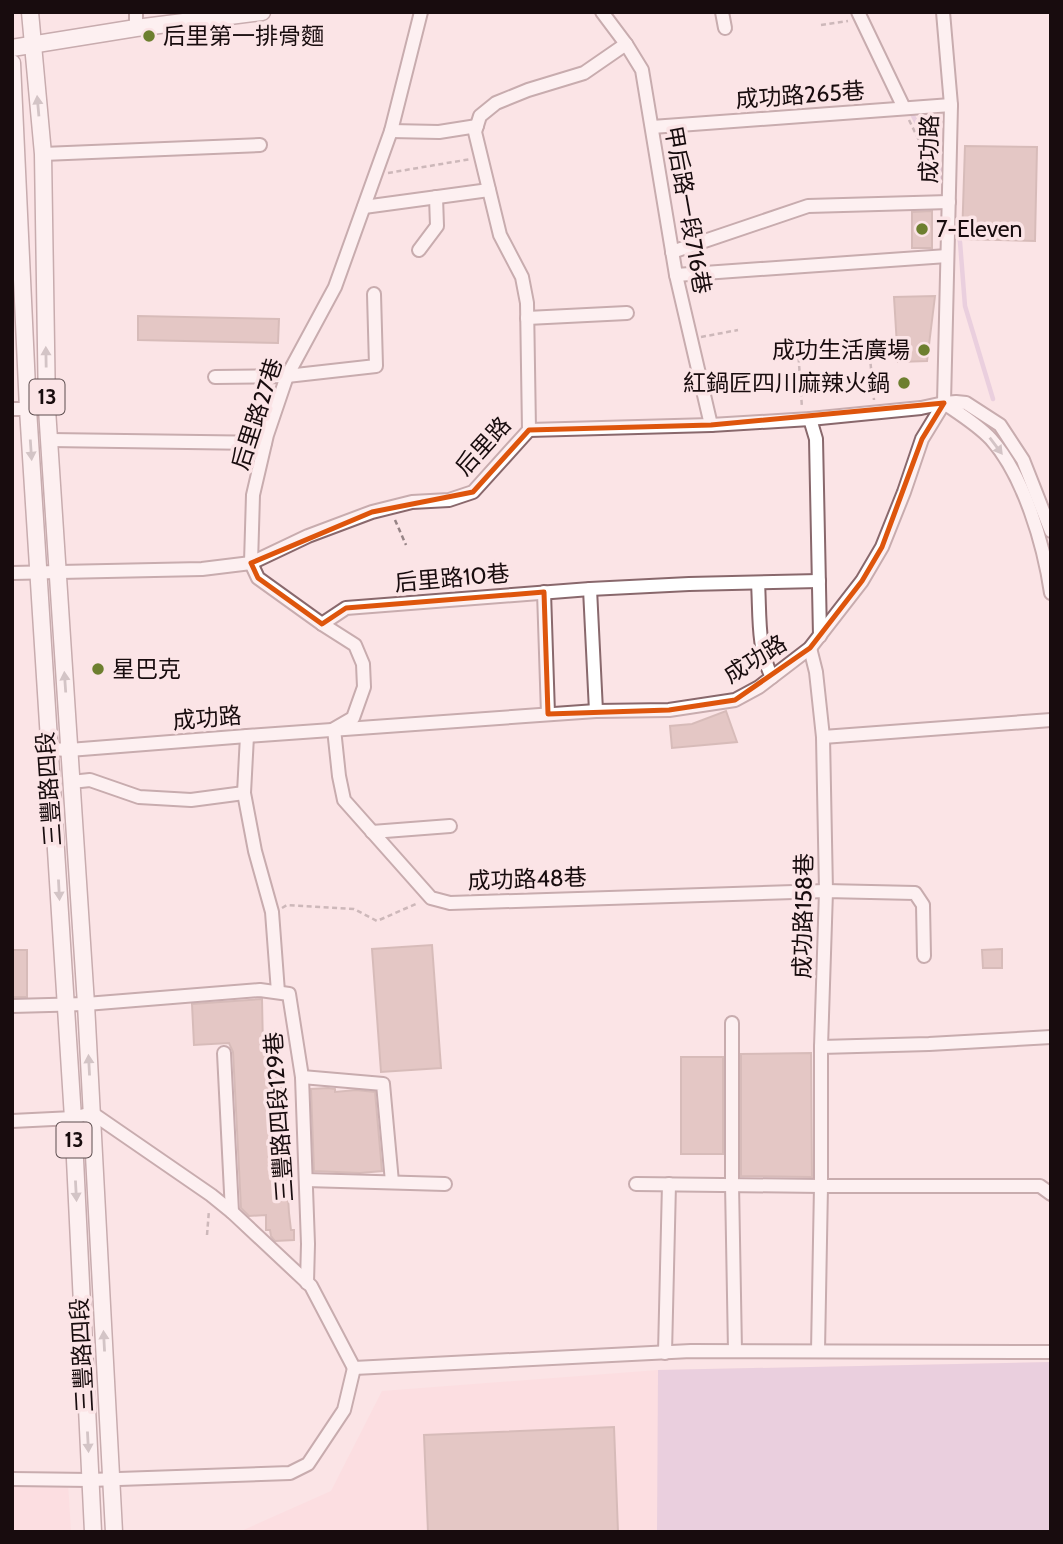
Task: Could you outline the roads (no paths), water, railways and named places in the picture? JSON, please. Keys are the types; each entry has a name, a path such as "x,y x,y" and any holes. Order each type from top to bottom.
{"main road":[{"name":"13","path":"30,12 33,44"},
{"path":"12,48 136,20 262,12"},
{"name":"三豐路四段","path":"33,44 43,154 47,409 86,1004 114,1532"},
{"name":"三豐路四段","path":"12,63 20,409 39,572 51,749 73,1118 93,1532"}],"street":[{"name":"后里路27巷","path":"251,563 253,495 265,443 287,376 335,288 391,131 421,12"},
{"name":"甲后路一段716巷","path":"602,12 642,70 676,275 711,425"},
{"path":"722,12 725,28"},
{"name":"成功路","path":"51,749 69,750 596,710 669,710 735,700 758,687 810,648 862,581 882,547 922,439 944,403 951,105 943,12"},
{"path":"860,16 904,108"},
{"path":"391,131 439,132 477,126 480,116 496,103 584,73 626,44"},
{"name":"成功路265巷","path":"652,127 951,105"},
{"name":"后里路","path":"12,573 202,569 251,563 308,536 372,512 412,502 449,500 473,492 529,430 527,303 522,277 500,235 475,132 477,126"},
{"path":"43,154 260,145"},
{"path":"364,207 489,190"},
{"path":"419,250 437,226 436,197"},
{"path":"673,252 808,206 949,202"},
{"path":"676,275 947,256"},
{"path":"215,377 287,376 376,366 374,294"},
{"path":"527,318 626,313"},
{"path":"944,403 990,438 1012,468 1042,547 1051,593"},
{"path":"529,430 711,425 806,419 920,408 944,403 966,403 1000,425 1023,460 1051,531"},
{"path":"20,409 47,409"},
{"path":"806,419 816,439 820,636"},
{"path":"50,440 265,443"},
{"path":"251,563 258,578 355,645 363,664 364,687 353,718 334,729 344,800 372,832 450,826"},
{"name":"后里路10巷","path":"322,624 346,608 590,589 818,581"},
{"path":"758,583 761,643 765,663 772,677"},
{"path":"590,589 596,710"},
{"path":"544,592 548,714"},
{"name":"成功路158巷","path":"810,648 816,672 822,737 826,891 821,1046 818,1351"},
{"path":"822,737 1051,720"},
{"name":"三豐路四段129巷","path":"247,736 244,793 255,851 272,912 278,992 289,994 302,1077 307,1283"},
{"path":"71,782 90,780 139,797 165,799 191,800 244,793"},
{"name":"成功路48巷","path":"372,832 431,898 450,903 826,891 915,893 923,905 924,956"},
{"path":"12,1006 86,1004 260,990 278,992"},
{"path":"732,1024 735,1351"},
{"path":"821,1046 929,1044 1051,1037"},
{"path":"224,1054 232,1212"},
{"path":"302,1077 383,1084 392,1182"},
{"path":"12,1121 73,1118 92,1113 211,1195 311,1286 354,1368 344,1410 308,1464 290,1473 90,1480 12,1479"},
{"path":"306,1180 445,1184"},
{"path":"636,1184 1040,1186 1051,1194"},
{"path":"665,1353 669,1184"},
{"path":"354,1368 735,1351 1051,1352"}],"waterway":[{"path":"911,112 939,166 944,184"},
{"path":"954,220 960,242 965,306 993,399"}],"place":[{"name":"后里第一排骨麵","path":"149,36"},
{"name":"7-Eleven","path":"922,229"},
{"name":"成功生活廣場","path":"924,350"},
{"name":"紅鍋匠四川麻辣火鍋","path":"904,383"},
{"name":"星巴克","path":"98,669"}]}
